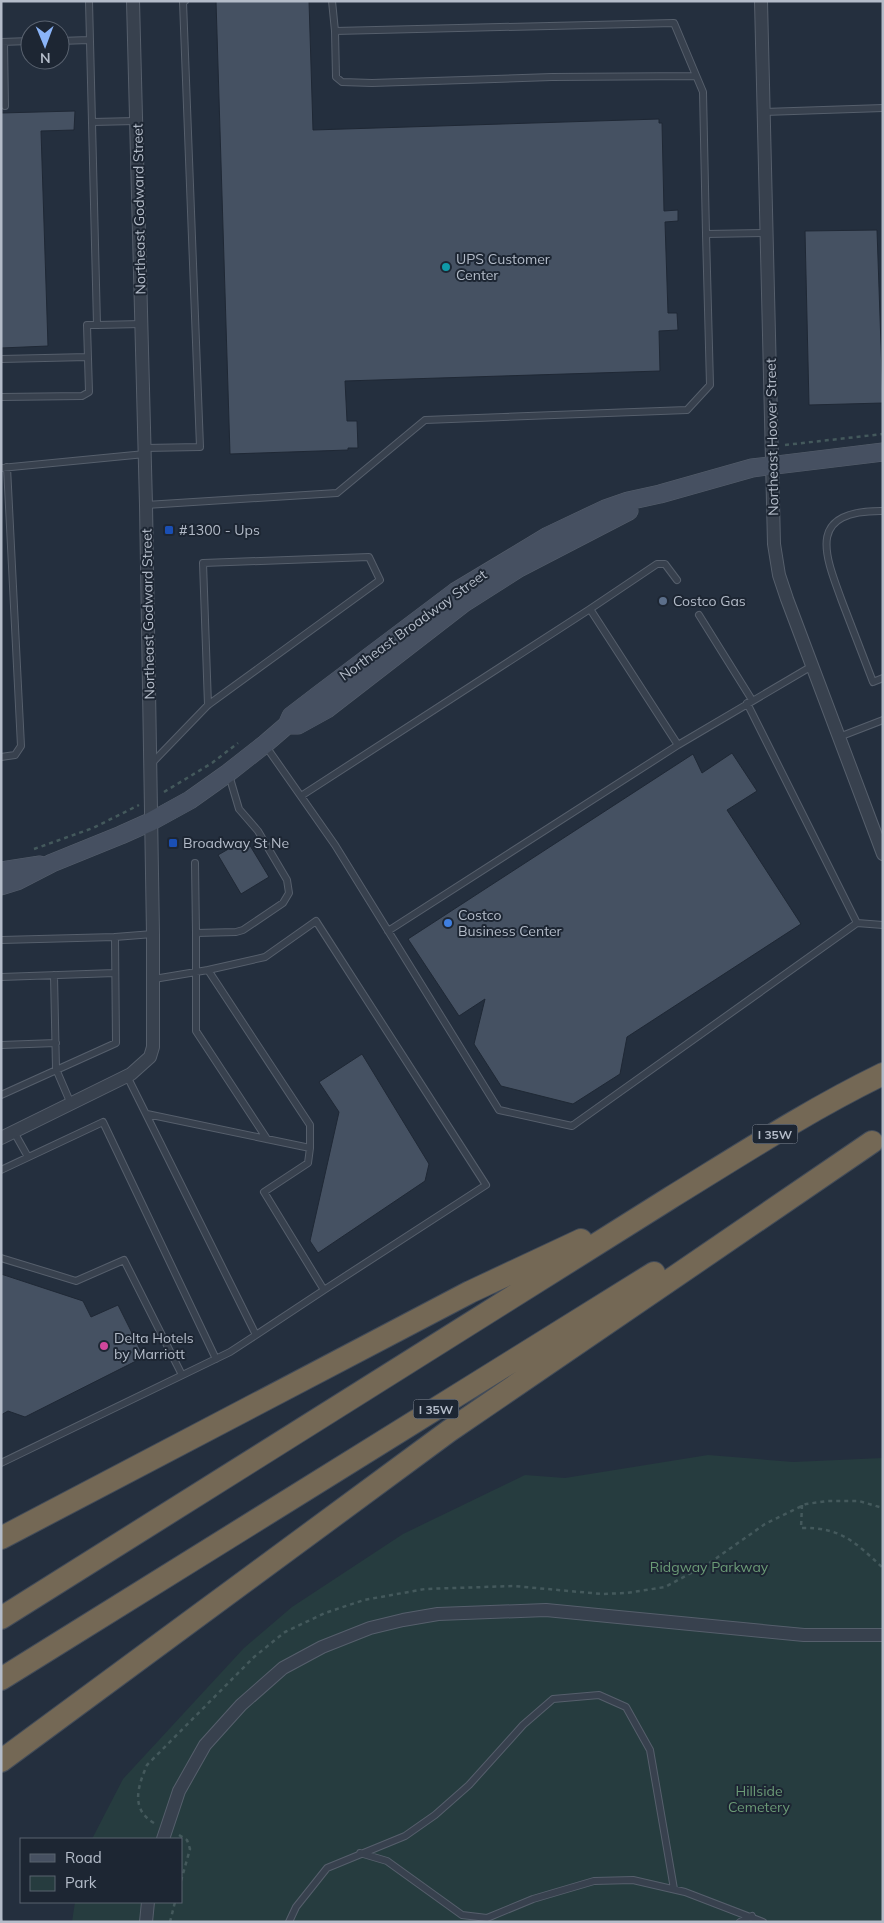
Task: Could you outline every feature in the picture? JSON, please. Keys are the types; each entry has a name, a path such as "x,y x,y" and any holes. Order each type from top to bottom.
{"highway":[{"name":"I 35W","path":"1,1618 670,1198 774,1134 883,1074"},
{"name":"I 35W","path":"1,1679 628,1288 877,1139"},
{"path":"1,1761 449,1431 877,1139"},
{"path":"1,1538 470,1292 670,1198"}],"main road":[{"name":"Northeast Broadway Street","path":"1,886 18,881 52,863 97,846 150,822 190,800 265,744 287,725 291,716 321,692 454,592 548,536 628,501 660,494 712,478 772,464 883,452"},
{"name":"Northeast Broadway Street","path":"1,871 22,866 52,863"}],"street":[{"name":"Northeast Godward Street","path":"1,1138 128,1076 150,1056 153,1047 154,979 145,451 133,1"},
{"name":"Northeast Hoover Street","path":"762,1 774,544 787,599 883,854"},
{"path":"168,1835 179,1791 205,1744 241,1705 283,1668 322,1647 370,1628 438,1614 546,1610 804,1635 883,1635"},
{"path":"146,1922 148,1903"}],"lane":[{"path":"89,1 97,325"},
{"path":"1,758 15,756 21,746 4,467 145,451 200,447 183,2 185,1"},
{"path":"332,1 336,77 342,82 372,83 552,77 696,76"},
{"path":"146,505 337,492 425,420 687,410 710,385 703,92 674,23 335,31"},
{"path":"70,41 89,40"},
{"path":"5,106 2,42 20,41"},
{"path":"764,112 883,108"},
{"path":"92,122 136,121"},
{"path":"706,234 767,232"},
{"path":"1,398 82,396 89,392 87,325 142,324"},
{"path":"1,359 88,357"},
{"path":"883,511 864,510 846,515 835,522 828,532 826,541 828,563 873,682 883,678"},
{"path":"150,765 208,705 380,580 370,557 203,563 208,705"},
{"path":"301,796 657,564 665,564 677,580"},
{"path":"590,609 678,745"},
{"path":"699,615 750,702 857,923"},
{"path":"388,931 678,745 812,666"},
{"path":"839,737 883,720"},
{"path":"265,744 335,845 499,1110 572,1126 857,923 883,925"},
{"path":"196,933 236,932 243,930 283,904 289,893 287,880 273,856 258,831 239,809 228,773"},
{"path":"195,863 196,1030 267,1139"},
{"path":"1,1463 216,1358 256,1335 486,1185 316,921 265,957 208,970 154,979"},
{"path":"1,940 153,934"},
{"path":"1,1096 116,1043 115,937"},
{"path":"208,970 310,1125 308,1164 264,1192 324,1290"},
{"path":"1,976 115,973"},
{"path":"54,975 56,1070 71,1104"},
{"path":"1,1044 56,1043"},
{"path":"128,1076 256,1335"},
{"path":"146,1114 310,1148"},
{"path":"1,1170 104,1122 216,1358"},
{"path":"14,1132 28,1157"},
{"path":"1,1258 76,1281 124,1260 182,1375"},
{"path":"289,1922 296,1907 327,1868 405,1836 435,1815 468,1785 523,1725 553,1699 599,1695 626,1707 650,1750 674,1889"},
{"path":"360,1853 388,1861 462,1914 487,1918 533,1899 594,1881 633,1880 685,1892 752,1916 763,1922"},
{"path":"740,1922 752,1916"}],"path":[{"path":"802,1505 801,1528 820,1528 841,1534 858,1545 883,1568"},
{"path":"182,1839 187,1840 190,1849 182,1877"},
{"path":"170,1922 175,1903"}],"green space":[{"path":"708,1455 793,1462 883,1458 883,1922 72,1922 75,1903 182,1903 182,1838 93,1838 123,1779 244,1648 292,1607 403,1534 525,1475 565,1478"}],"building":[{"name":"UPS Customer Center","path":"216,1 309,1 313,130 659,119 659,123 662,123 664,211 678,210 678,221 665,222 668,313 677,313 678,330 659,331 660,371 345,381 347,421 357,421 358,448 348,448 348,450 230,454"},
{"path":"75,111 74,130 41,131 48,346 1,348 1,113"},
{"path":"877,230 883,403 809,405 805,231"},
{"path":"732,753 757,791 727,810 801,924 627,1037 620,1074 573,1104 501,1086 474,1044 485,999 459,1016 408,939 693,754 702,773"},
{"path":"246,839 269,877 241,894 218,855"},
{"path":"362,1054 429,1164 425,1181 318,1253 310,1241 339,1112 319,1082"},
{"name":"Delta Hotels by Marriott","path":"1,1274 83,1301 91,1317 118,1305 144,1357 25,1417 8,1411 1,1415"}],"place":[{"name":"UPS Customer Center","path":"446,267"},
{"name":"#1300 - Ups","path":"169,530"},
{"name":"Costco Gas","path":"663,601"},
{"name":"Broadway St Ne","path":"173,843"},
{"name":"Costco Business Center","path":"448,923"},
{"name":"Delta Hotels by Marriott","path":"104,1346"}],"park label":[{"name":"Ridgway Parkway","path":"709,1567"},
{"name":"Hillside Cemetery","path":"759,1799"}]}
